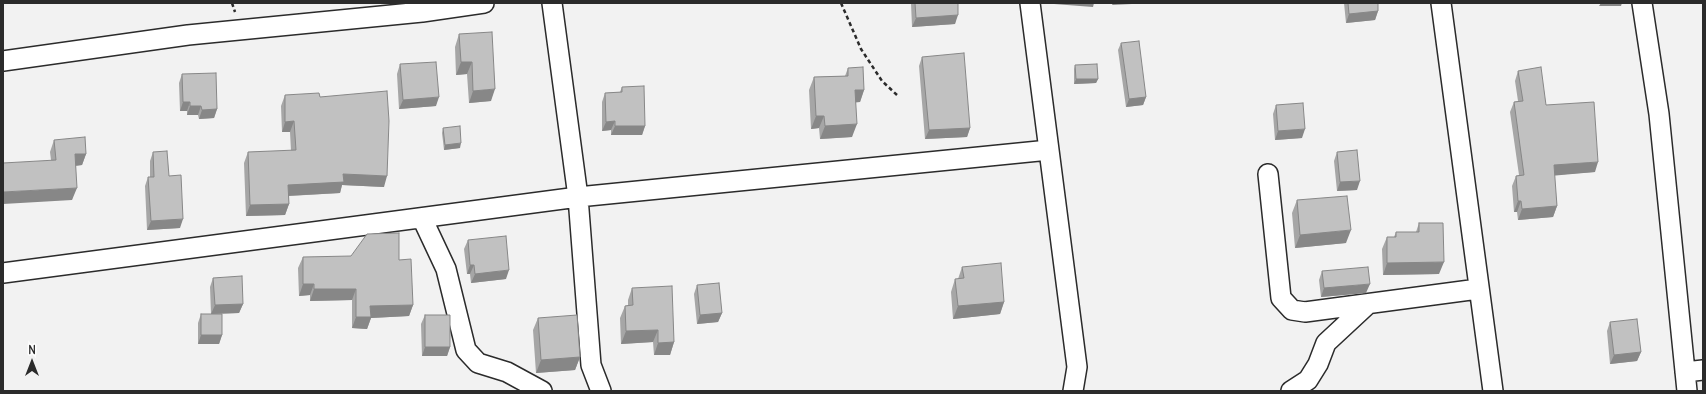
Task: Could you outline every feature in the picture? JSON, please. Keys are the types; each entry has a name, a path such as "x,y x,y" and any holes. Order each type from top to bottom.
{"street":[{"path":"3,61 188,35 422,12 484,3"},
{"path":"552,3 578,197 590,365 601,391"},
{"path":"1030,3 1077,367 1073,391"},
{"path":"1441,3 1478,289 1493,391"},
{"path":"1642,3 1659,114 1694,371 1687,391"},
{"path":"3,273 578,197 1049,150"},
{"path":"1268,174 1281,298 1292,310 1305,312 1478,289"},
{"path":"422,218 446,269 466,350 478,363 507,372 542,391"},
{"path":"1291,391 1308,380 1318,364 1326,343 1368,304"}],"path":[{"path":"841,3 861,49 882,80 897,95"}],"building":[{"path":"915,3 958,3 958,15 916,18"},
{"path":"1348,3 1378,3 1378,11 1349,14"},
{"path":"492,32 495,89 473,91 472,62 461,62 459,34"},
{"path":"1139,41 1146,97 1129,99 1121,43"},
{"path":"964,53 970,128 929,130 922,57"},
{"path":"436,62 439,97 403,100 400,64"},
{"path":"1097,64 1098,79 1076,79 1075,65"},
{"path":"863,67 864,90 855,90 857,124 825,126 824,116 816,116 814,77 848,76 848,68"},
{"path":"1541,67 1546,105 1594,102 1598,162 1554,165 1557,206 1522,209 1521,201 1518,201 1516,176 1524,175 1514,102 1523,101 1518,71"},
{"path":"216,73 217,109 202,110 201,106 190,106 190,102 183,102 182,74"},
{"path":"644,86 645,126 615,126 615,121 606,122 605,93 622,92 622,87"},
{"path":"387,91 389,121 387,176 343,174 344,182 288,185 289,204 250,205 248,152 296,150 294,121 285,122 285,95 319,93 320,97"},
{"path":"1303,103 1305,129 1278,131 1276,105"},
{"path":"460,126 461,143 445,145 443,128"},
{"path":"85,137 86,154 75,154 77,188 3,192 3,163 56,160 54,140"},
{"path":"1357,150 1360,181 1340,182 1337,152"},
{"path":"167,151 169,176 181,175 183,219 151,221 148,177 154,177 153,152"},
{"path":"1347,196 1351,230 1300,235 1297,200"},
{"path":"1419,223 1443,223 1444,262 1387,263 1387,237 1396,237 1396,232 1419,232"},
{"path":"399,233 399,260 411,259 413,305 370,306 371,317 356,317 356,289 314,289 314,284 303,284 303,257 351,256 367,234"},
{"path":"506,236 509,270 475,274 474,265 470,265 468,240"},
{"path":"1001,263 1004,302 958,306 955,279 964,278 962,267"},
{"path":"1368,267 1370,284 1324,288 1322,271"},
{"path":"242,276 243,304 215,305 213,278"},
{"path":"719,283 722,313 700,315 697,285"},
{"path":"672,286 674,342 658,343 658,330 626,331 625,306 633,305 632,288"},
{"path":"201,314 222,314 222,335 201,335"},
{"path":"425,315 450,315 450,347 425,347"},
{"path":"577,315 580,357 541,360 538,318"},
{"path":"1637,319 1641,352 1614,355 1610,322"}]}
